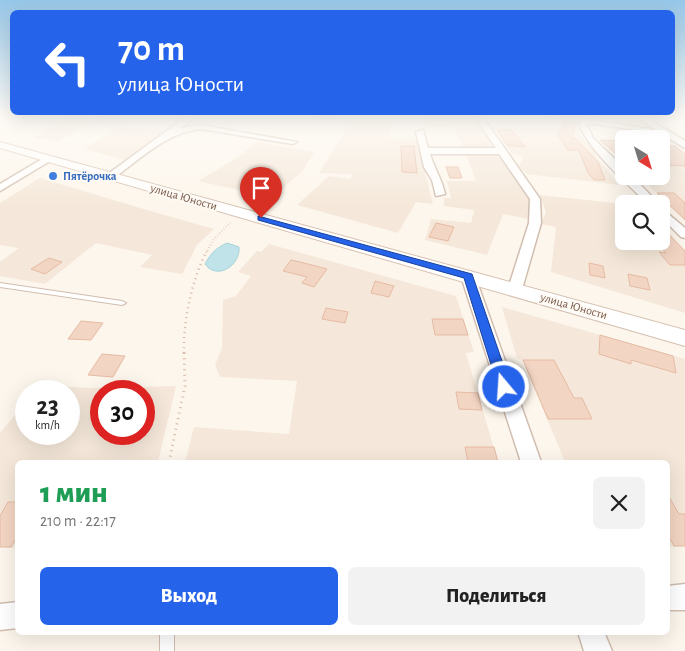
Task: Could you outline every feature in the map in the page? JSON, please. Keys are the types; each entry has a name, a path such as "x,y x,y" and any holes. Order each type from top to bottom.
{"street":[{"name":"улица Юности","path":"5,146 685,338"},
{"path":"111,176 151,146"},
{"path":"425,146 440,194"},
{"path":"499,146 535,199 535,223 515,289"},
{"path":"597,146 615,165"},
{"path":"426,151 501,150"},
{"path":"0,188 48,159"},
{"path":"635,185 645,195"},
{"path":"670,220 685,235"},
{"path":"468,276 530,460"},
{"path":"670,598 685,597"},
{"path":"0,618 15,615"},
{"path":"592,635 598,651"}],"lane":[{"path":"0,285 122,303"},
{"path":"167,635 167,651"}],"path":[{"path":"169,460 185,386 183,329 201,262 214,239 242,213"}],"shaded area":[{"path":"89,146 144,146 125,160 85,149"},
{"path":"252,146 282,146 314,152 303,170 277,194 243,191 198,181 240,156"},
{"path":"336,146 419,146 433,204 416,202 398,233 297,205 329,176 350,179 353,174 319,173"},
{"path":"462,146 491,146 492,148 463,148"},
{"path":"507,146 591,146 599,155 595,155 615,180 615,185 527,174 519,166 523,158 521,155 512,154"},
{"path":"670,152 685,154 685,220 670,206 670,195 659,195 648,185 670,185"},
{"path":"466,154 501,154 531,198 528,219 503,214 487,255 425,240 431,219 471,223 474,210 444,206 444,198 451,198 447,181 476,181"},
{"path":"40,178 214,229 197,245 182,274 140,267 152,255 96,243 45,284 0,276 0,262 19,248 0,245 0,203"},
{"path":"540,195 615,203 615,250 670,250 670,235 685,251 685,313 551,272 556,227 541,224 546,212"},
{"path":"269,244 456,296 474,352 466,353 497,460 186,460 194,427 289,434 297,381 220,377 215,365 222,348 223,300 236,296 251,276 238,272 257,251 261,252"},
{"path":"502,307 685,359 685,546 670,547 670,460 564,460 523,361 517,358"},
{"path":"155,386 176,386 158,460 15,460 15,548 0,547 0,433 15,415 15,445 80,445 80,387 90,388 90,445 155,445"}],"water":[{"path":"227,243 239,247 239,254 236,260 227,269 222,271 210,269 205,264 209,257"}],"building":[{"path":"401,146 414,146 417,173 402,172"},
{"path":"566,146 583,146 598,162 605,180 594,180 588,173 579,150 568,150"},
{"path":"607,146 615,146 615,153"},
{"path":"670,146 675,146 685,154 685,166 670,165"},
{"path":"446,167 458,167 462,178 450,178"},
{"path":"657,193 674,193 685,203 685,220 670,206 670,195 659,195"},
{"path":"436,223 454,227 448,241 429,237"},
{"path":"670,235 685,251 685,265 670,265 659,252 666,253 664,250 670,250"},
{"path":"49,258 62,262 45,274 31,269"},
{"path":"291,260 327,269 314,287 302,283 307,277 283,271"},
{"path":"589,263 603,266 605,278 590,275"},
{"path":"628,274 647,278 650,290 630,286"},
{"path":"375,281 394,286 389,297 371,293"},
{"path":"326,308 348,312 345,323 322,319"},
{"path":"432,319 463,319 468,335 435,335"},
{"path":"81,321 103,323 91,340 68,339"},
{"path":"600,335 673,356 676,373 631,360 631,364 599,354"},
{"path":"102,354 125,356 113,377 88,375"},
{"path":"523,360 554,360 574,398 582,398 592,419 548,419"},
{"path":"456,392 478,393 482,410 459,409"},
{"path":"465,447 494,447 497,460 468,460"},
{"path":"670,498 679,514 685,514 685,546 674,546 670,539"},
{"path":"8,502 15,502 15,541 11,547 0,547 0,516"}],"place":[{"name":"Пятёрочка","path":"53,176"}],"route":[{"path":"261,218 468,276 504,387"}]}
